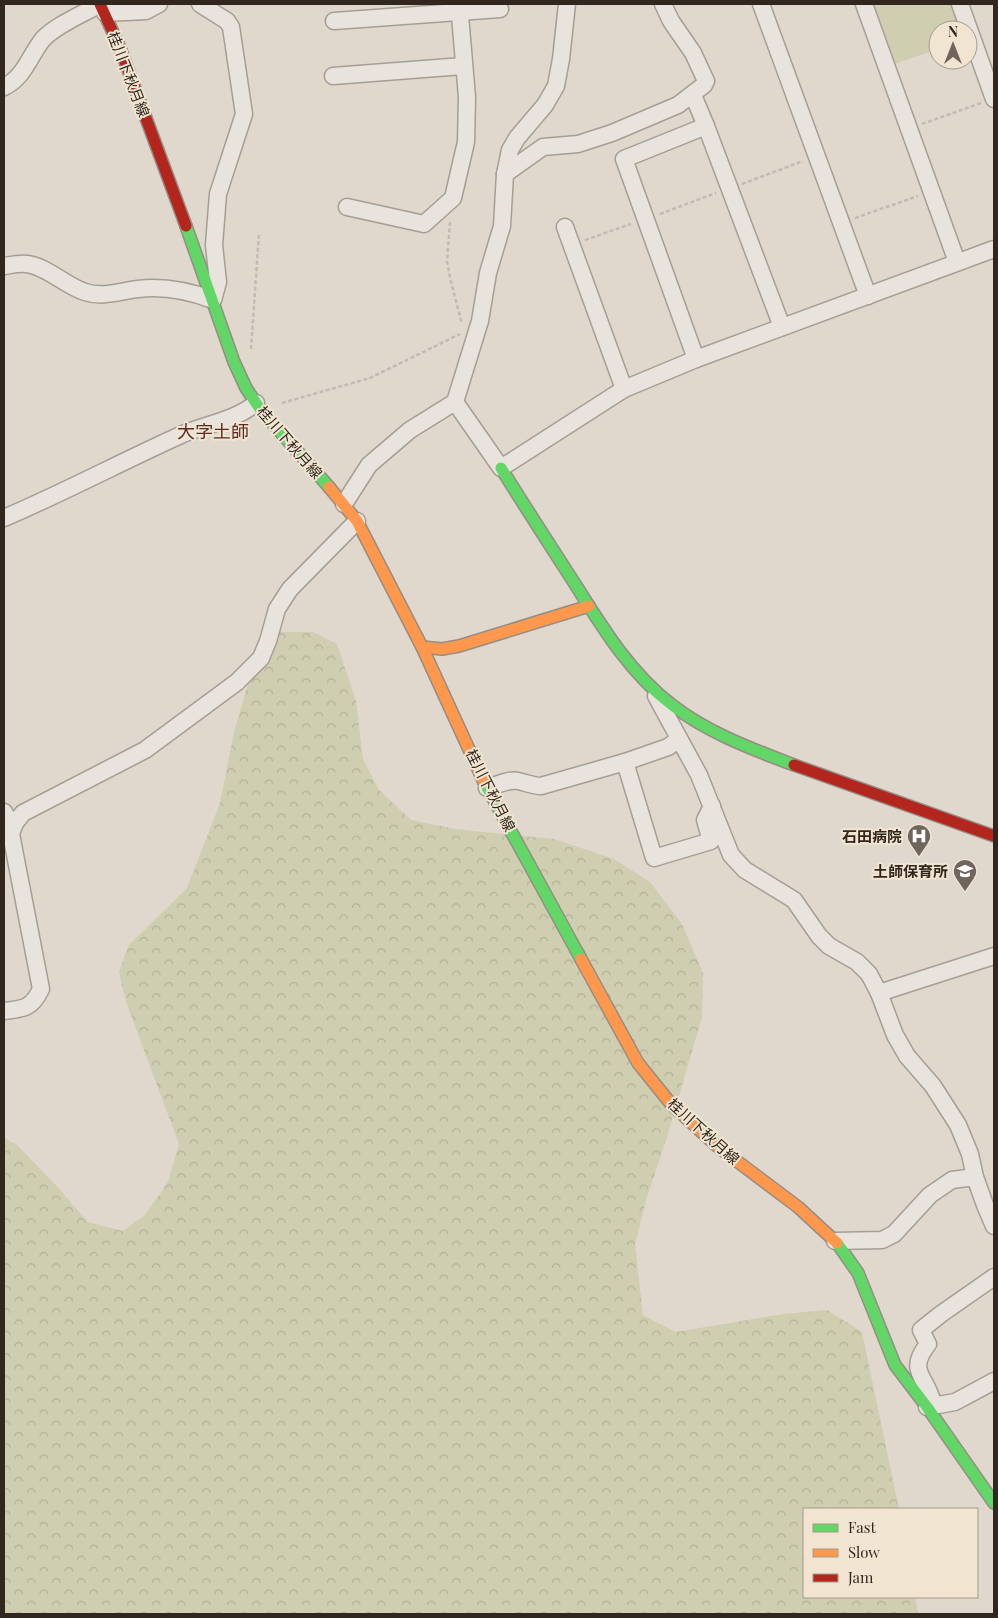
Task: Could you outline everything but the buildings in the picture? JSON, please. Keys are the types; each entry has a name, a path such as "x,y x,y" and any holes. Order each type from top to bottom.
{"main road":[{"name":"桂川下秋月線","path":"102,7 124,58 238,372 246,388 259,407 357,521 422,647 487,788 638,1063 671,1104 717,1146 798,1206 835,1241 858,1273 894,1365 930,1407 994,1503"},
{"path":"501,468 622,656 652,689 702,726 730,740 994,836"},
{"path":"422,647 442,649 459,646 589,606"}],"street":[{"path":"4,87 9,85 21,73 43,39 55,30 102,7 146,11 160,4"},
{"path":"4,266 26,264 36,266 85,292 99,295 153,288 198,294 212,300 218,282 214,245 218,194 244,114 231,27 227,21 200,4"},
{"path":"344,504 369,465 410,430 455,402 470,333 480,320 488,273 502,226 505,174 510,150 517,138 545,105 556,86 561,59 566,4"},
{"path":"505,174 543,147 578,144 612,133 678,105 704,85 706,81 693,53 671,21 663,4"},
{"path":"761,4 868,296"},
{"path":"864,4 957,262"},
{"path":"960,4 991,92"},
{"path":"334,21 459,8 500,9"},
{"path":"346,206 424,224 453,198 466,142 467,97 459,8"},
{"path":"332,76 463,66"},
{"path":"693,95 782,327"},
{"path":"624,158 706,126"},
{"path":"612,133 624,158 696,359"},
{"path":"565,227 624,389"},
{"path":"455,402 501,468 624,389 696,359 994,248"},
{"path":"4,518 185,434 259,407"},
{"path":"4,1011 29,1006 37,998 41,989 9,817 23,813 145,750 237,682 261,658 277,609 290,589 357,521"},
{"path":"652,689 699,776 731,855 745,870 794,900 819,936 829,946 857,962 869,974 879,993 895,1035 907,1056 933,1086 958,1125 970,1154 975,1177 994,1226"},
{"path":"487,788 511,780 533,786 542,786 625,762 668,747 679,739"},
{"path":"625,762 654,858 711,841 705,820 712,806"},
{"path":"879,993 994,956"},
{"path":"835,1241 882,1240 894,1234 930,1195 952,1180 975,1177"},
{"path":"994,1277 921,1330 928,1344 919,1354 917,1363 919,1374 929,1390 930,1407 955,1402 994,1382"}],"path":[{"path":"909,128 991,92"},
{"path":"572,245 817,155"},
{"path":"842,223 931,192"},
{"path":"259,407 370,378 470,333 462,320 450,278 447,261 450,222"},
{"path":"238,372 250,364 259,233"}],"green space":[{"path":"881,4 950,4 956,20 928,20 928,52 892,65 871,7"},
{"path":"280,632 313,632 337,644 356,701 363,759 379,790 411,820 455,829 554,839 614,859 650,882 682,924 703,973 702,1017 667,1137 647,1197 635,1244 643,1315 676,1332 783,1314 827,1310 862,1332 899,1508 803,1508 803,1598 915,1598 918,1614 4,1614 4,1138 17,1145 88,1222 123,1231 145,1215 168,1182 179,1144 126,1002 119,972 128,946 187,888 220,803 234,732 257,653"}],"traffic: fast":[{"path":"186,226 234,362 246,388 260,409 329,487"},
{"path":"501,468 606,633 643,679 672,705 700,724 731,740 794,765"},
{"path":"484,782 581,959"},
{"path":"837,1243 858,1273 895,1365 927,1407 994,1503"}],"traffic: slow":[{"path":"329,487 357,521 422,647 484,782"},
{"path":"422,647 442,649 459,646 589,606"},
{"path":"581,959 638,1063 671,1104 717,1146 798,1207 837,1243"}],"traffic: jam":[{"path":"100,4 120,48 186,226"},
{"path":"794,765 994,836"}],"place":[{"name":"石田病院","path":"919,857"},
{"name":"土師保育所","path":"965,892"}],"district":[{"name":"大字土師","path":"213,431"}]}
